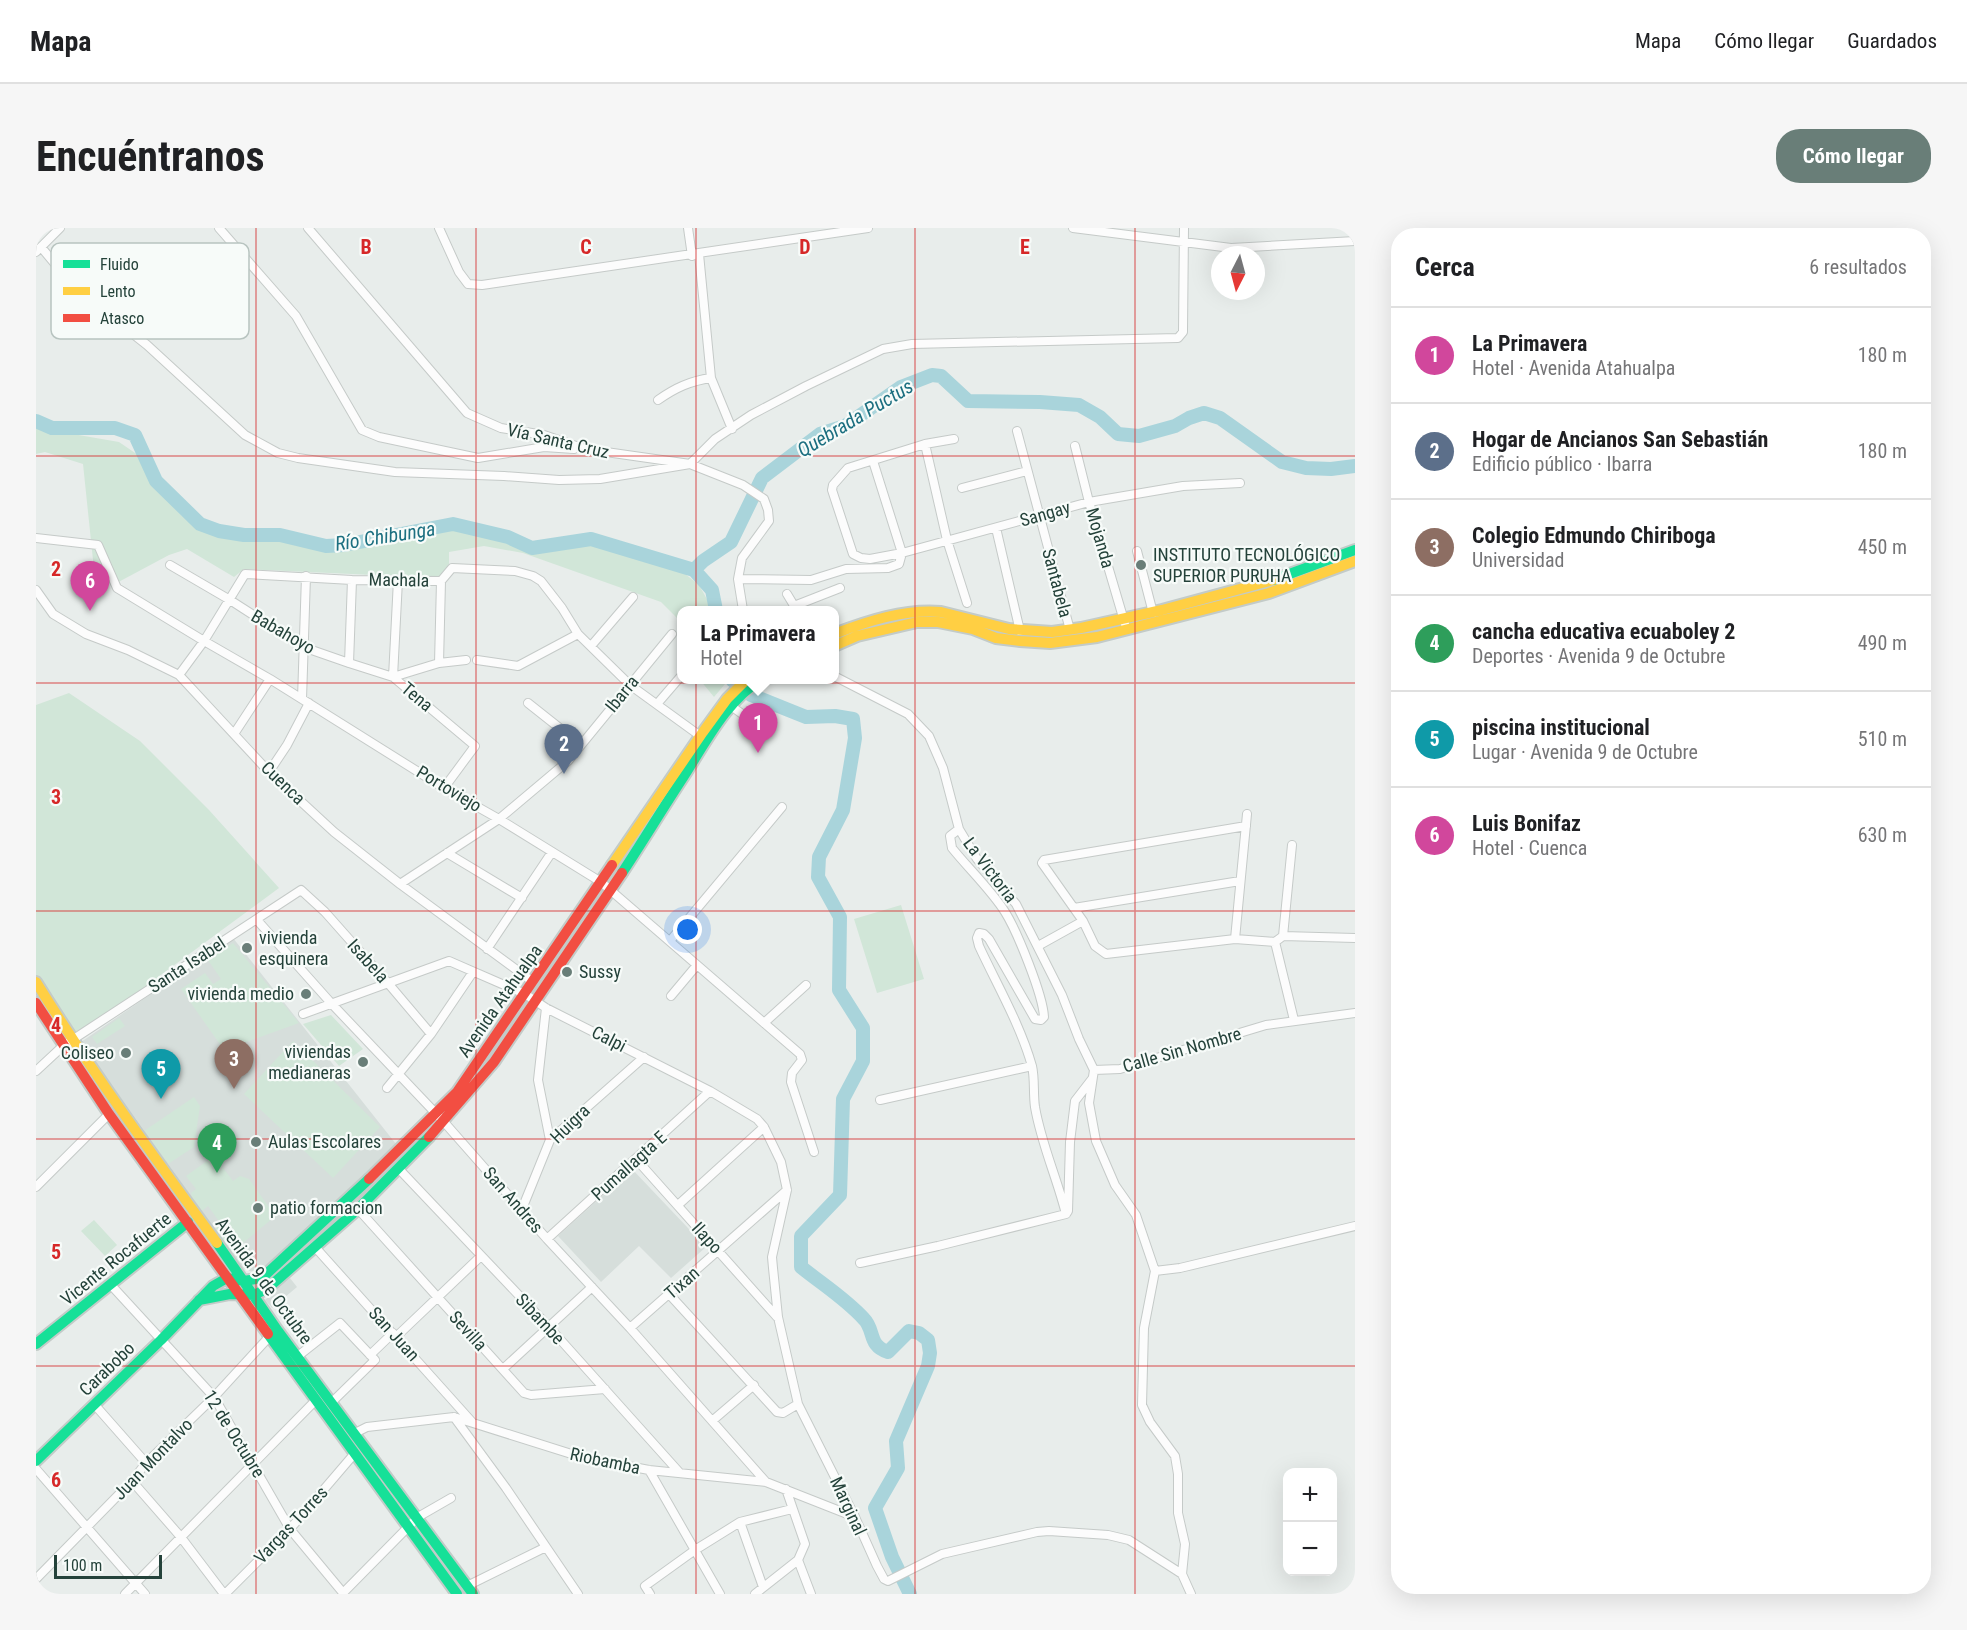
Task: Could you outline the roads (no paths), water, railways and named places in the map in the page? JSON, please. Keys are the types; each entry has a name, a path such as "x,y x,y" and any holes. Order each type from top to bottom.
{"main road":[{"path":"839,632 854,626 915,612 938,611 996,627 1020,631 1048,632 1126,624 1152,613 1269,593 1355,550"},
{"path":"1319,569 1355,561"},
{"path":"839,644 857,636 917,622 938,622 973,629 996,638 1040,642 1072,641 1126,624 1226,599"},
{"name":"Avenida Atahualpa","path":"244,1281 262,1278 273,1269 389,1161 457,1092 703,738 730,703 752,684"},
{"name":"Avenida Atahualpa","path":"254,1295 268,1288 358,1209 444,1122 494,1062 611,890 703,738"},
{"name":"Avenida 9 de Octubre","path":"36,982 67,1043 109,1114 457,1594"},
{"name":"Avenida 9 de Octubre","path":"36,1003 118,1107 470,1590"},
{"name":"Vicente Rocafuerte","path":"36,1344 188,1222"},
{"path":"227,1278 244,1281"},
{"name":"Carabobo","path":"36,1461 162,1340 213,1286 227,1278"},
{"path":"199,1300 240,1294 254,1295"}],"street":[{"path":"51,262 39,249 60,228"},
{"path":"219,228 232,243"},
{"name":"Vía Santa Cruz","path":"308,228 467,413 501,428 544,435 585,449 690,464 743,485 764,499 769,521 742,558 738,579 742,606"},
{"path":"439,228 459,272 468,284 482,285 868,228"},
{"path":"688,228 696,255 711,378 732,429"},
{"path":"1073,228 1231,248 1355,241"},
{"path":"139,339 245,435 278,453 395,472 560,480 600,479 690,464 715,439 752,415 883,349 912,344 1178,338 1183,332 1184,228"},
{"path":"249,262 296,316 362,430 379,437 478,458 544,447 585,449"},
{"path":"658,400 676,387 711,378"},
{"name":"Santabela","path":"1017,431 1070,630"},
{"path":"738,579 812,580 846,569 888,568 899,564 902,553 873,461 925,444 954,439"},
{"path":"925,444 947,540 967,603"},
{"name":"Mojanda","path":"1076,446 1089,502 1126,624"},
{"name":"Sangay","path":"873,461 848,468 833,485 832,490 853,554 870,559 902,553 1089,502 1183,486 1240,483"},
{"path":"962,488 1028,471"},
{"path":"996,528 1020,631"},
{"name":"Portoviejo","path":"36,538 98,545 117,588 601,882 802,1056 792,1073 791,1082 814,1152"},
{"path":"1137,551 1152,613"},
{"name":"Babahoyo","path":"170,565 303,647 393,677"},
{"name":"Machala","path":"179,675 204,641 245,574 352,580 441,581 452,568 515,571 541,581 578,634 630,685 703,738"},
{"path":"269,772 287,744 305,701 303,647 306,576"},
{"path":"349,663 352,580"},
{"name":"Tena","path":"398,580 393,677 475,746 444,788"},
{"path":"439,663 441,581"},
{"path":"800,606 840,588"},
{"name":"Cuenca","path":"36,590 53,614 86,634 128,650 179,675 269,772 334,832 533,982"},
{"path":"787,594 794,606"},
{"path":"591,646 633,597"},
{"path":"477,660 518,666 578,634"},
{"name":"Ibarra","path":"400,884 499,819 568,761 672,634"},
{"path":"393,677 439,663 466,660"},
{"path":"234,734 270,679"},
{"name":"La Victoria","path":"839,679 908,714 929,736 943,768 959,829 977,859 1016,904 1062,995 1093,1074"},
{"path":"657,704 677,680"},
{"path":"528,703 581,745"},
{"path":"730,703 759,726"},
{"path":"670,941 782,807"},
{"path":"1236,939 1247,814"},
{"path":"1246,826 1044,860 1042,863 1083,921 1095,946 1106,954 1236,939 1275,942 1283,936 1355,938"},
{"path":"959,829 950,836 952,848 1005,912 1021,947 1044,1011 1044,1017 1041,1020 1035,1019 989,939 979,933 977,939 1032,1066 1035,1105 1040,1128 1066,1214"},
{"path":"1283,936 1292,844"},
{"path":"487,949 552,852"},
{"path":"447,853 522,898"},
{"path":"1074,908 1240,881"},
{"name":"Santa Isabel","path":"36,1071 67,1043 302,890"},
{"name":"Isabela","path":"302,890 325,912 431,1034"},
{"name":"San Andres","path":"257,920 331,1003 444,1122 766,1482"},
{"path":"1038,946 1083,921"},
{"path":"1275,942 1294,1020"},
{"name":"Calpi","path":"387,982 449,961 525,994 546,1008 710,1091 757,1119 764,1127"},
{"path":"671,996 697,965"},
{"path":"387,1088 431,1034 473,972"},
{"path":"303,1014 387,982"},
{"path":"764,1023 806,985"},
{"path":"546,1008 538,1080 550,1140"},
{"name":"Calle Sin Nombre","path":"1093,1074 1119,1069 1266,1025 1355,1013"},
{"name":"Huigra","path":"522,1209 550,1140 644,1057"},
{"path":"880,1100 1032,1066"},
{"path":"1066,1214 1075,1101 1093,1074"},
{"path":"1093,1074 1089,1103 1098,1148 1115,1185 1136,1215 1155,1271 1144,1329 1142,1405 1144,1413 1175,1456 1178,1474 1178,1513 1185,1544 1182,1575 1191,1594"},
{"name":"Pumallagta E","path":"547,1239 710,1091"},
{"path":"36,1187 109,1114"},
{"path":"678,1205 764,1127"},
{"name":"Marginal","path":"764,1127 781,1162 787,1190 772,1257 778,1317 798,1404 884,1579 890,1581 942,1554 1049,1531 1108,1535 1129,1540 1182,1575"},
{"name":"Ilapo","path":"636,1159 778,1317"},
{"name":"Sibambe","path":"398,1168 549,1328 679,1472"},
{"name":"Tixan","path":"630,1328 787,1190"},
{"name":"Sevilla","path":"358,1209 526,1394 605,1389"},
{"path":"860,1263 1066,1214"},
{"path":"1155,1271 1180,1268 1355,1226"},
{"name":"San Juan","path":"315,1247 472,1423"},
{"path":"332,1402 395,1335 482,1256"},
{"name":"12 de Octubre","path":"111,1285 214,1397 290,1529 343,1594"},
{"path":"503,1369 592,1287"},
{"path":"669,1294 777,1412 783,1413 798,1404"},
{"path":"298,1356 340,1323 373,1357"},
{"name":"Juan Montalvo","path":"36,1579 132,1481 146,1463 214,1397 269,1337"},
{"path":"712,1421 754,1385"},
{"path":"125,1594 315,1401"},
{"path":"94,1404 146,1463"},
{"path":"454,1417 506,1488 578,1594"},
{"name":"Riobamba","path":"355,1433 367,1427 454,1417 581,1457 649,1470 766,1482 855,1517"},
{"name":"Vargas Torres","path":"224,1594 290,1529 355,1453"},
{"path":"36,1469 145,1594"},
{"path":"649,1470 720,1594"},
{"path":"132,1481 180,1536 224,1594"},
{"path":"754,1594 798,1560 805,1544 786,1489"},
{"path":"343,1594 418,1517 451,1498"},
{"path":"650,1594 645,1586 695,1550 740,1522 792,1509"},
{"path":"740,1522 763,1587"},
{"path":"470,1590 546,1547"},
{"path":"798,1560 811,1594"}],"waterway":[{"name":"Quebrada Puctus","path":"694,570 731,542 762,478 820,434 845,426 901,387 932,375 941,376 968,401 1079,405 1100,417 1118,434 1139,436 1175,426 1204,413 1220,418 1282,462 1306,468 1331,469 1355,466"},
{"name":"Río Chibunga","path":"36,421 52,428 115,428 135,435 156,481 200,524 219,531 244,535 280,535 326,546 344,545 453,524 508,537 532,548 591,539 694,570 712,590 715,606"},
{"name":"Río Chibunga","path":"737,684 751,695 806,717 835,716 853,719 855,738 843,810 819,857 818,877 840,917 839,990 863,1028 863,1061 843,1099 840,1195 801,1236 801,1267 857,1312 867,1323 877,1346 882,1349 888,1352 909,1331 919,1333 928,1340 930,1353 928,1366 896,1441 898,1468 875,1508 892,1557 910,1594"}],"place":[{"name":"INSTITUTO TECNOLÓGICO SUPERIOR PURUHA","path":"1141,565"},
{"name":"Luis Bonifaz","path":"90,611"},
{"name":"La Primavera","path":"758,753"},
{"name":"Hogar de Ancianos San Sebastián","path":"564,774"},
{"name":"vivienda esquinera","path":"247,948"},
{"name":"Sussy","path":"567,972"},
{"name":"vivienda medio","path":"306,994"},
{"name":"Coliseo","path":"126,1053"},
{"name":"viviendas medianeras","path":"363,1062"},
{"name":"Colegio Edmundo Chiriboga","path":"234,1089"},
{"name":"piscina institucional","path":"161,1099"},
{"name":"Aulas Escolares","path":"256,1142"},
{"name":"cancha educativa ecuaboley 2","path":"217,1173"},
{"name":"patio formacion","path":"258,1208"}]}
